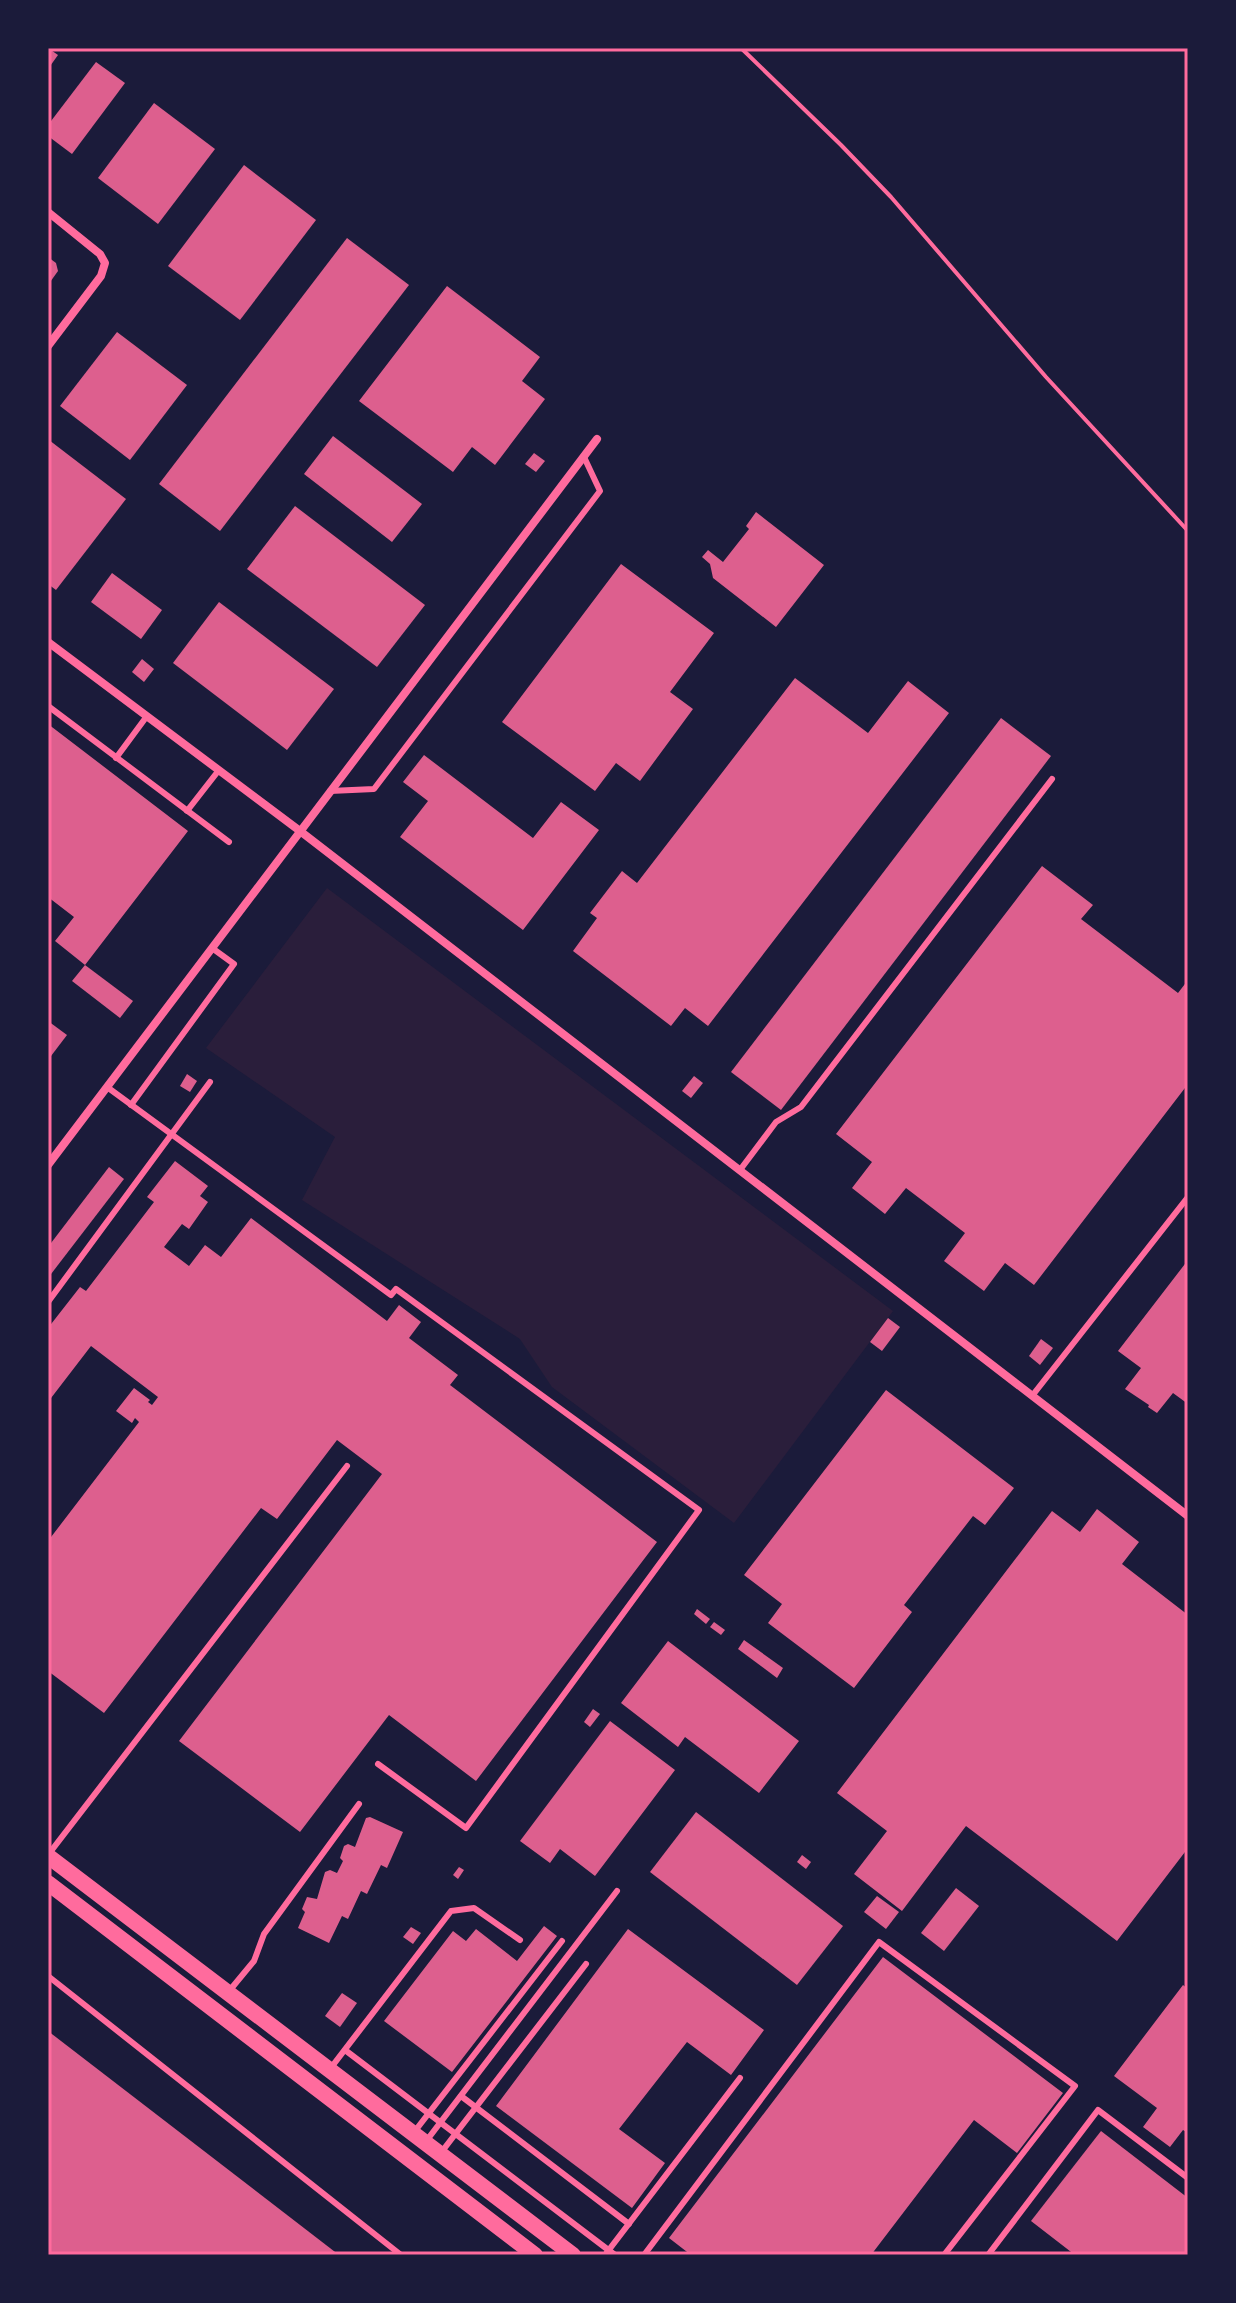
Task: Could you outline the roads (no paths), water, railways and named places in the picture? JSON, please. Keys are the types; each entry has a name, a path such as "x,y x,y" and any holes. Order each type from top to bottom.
{"main road":[{"path":"48,1855 573,2255"},
{"path":"48,1883 535,2255"}],"street":[{"path":"48,212 100,254 105,263 101,276 48,346"},
{"path":"48,1165 597,439"},
{"path":"48,642 300,831 1188,1516"}],"lane":[{"path":"330,791 374,789 600,491 584,457"},
{"path":"48,706 229,842"},
{"path":"116,758 147,716"},
{"path":"187,811 219,770"},
{"path":"740,1170 776,1122 801,1107 1052,779"},
{"path":"131,1105 234,964 212,948"},
{"path":"48,1302 210,1082"},
{"path":"107,1087 391,1295 396,1289 699,1510 466,1828 378,1764"},
{"path":"1032,1396 1188,1197"},
{"path":"1181,1206 1188,1212"},
{"path":"48,1855 347,1466"},
{"path":"228,1993 254,1961 264,1934 359,1804"},
{"path":"419,2138 441,2123 617,1891"},
{"path":"330,2069 451,1911 474,1908 520,1940"},
{"path":"419,2138 430,2114 562,1941"},
{"path":"644,2255 879,1942 1075,2086 944,2255"},
{"path":"440,2154 586,1964"},
{"path":"48,1976 401,2255"},
{"path":"345,2050 609,2253 740,2078"},
{"path":"461,2096 629,2224"},
{"path":"988,2255 1098,2110 1188,2178"}]}
